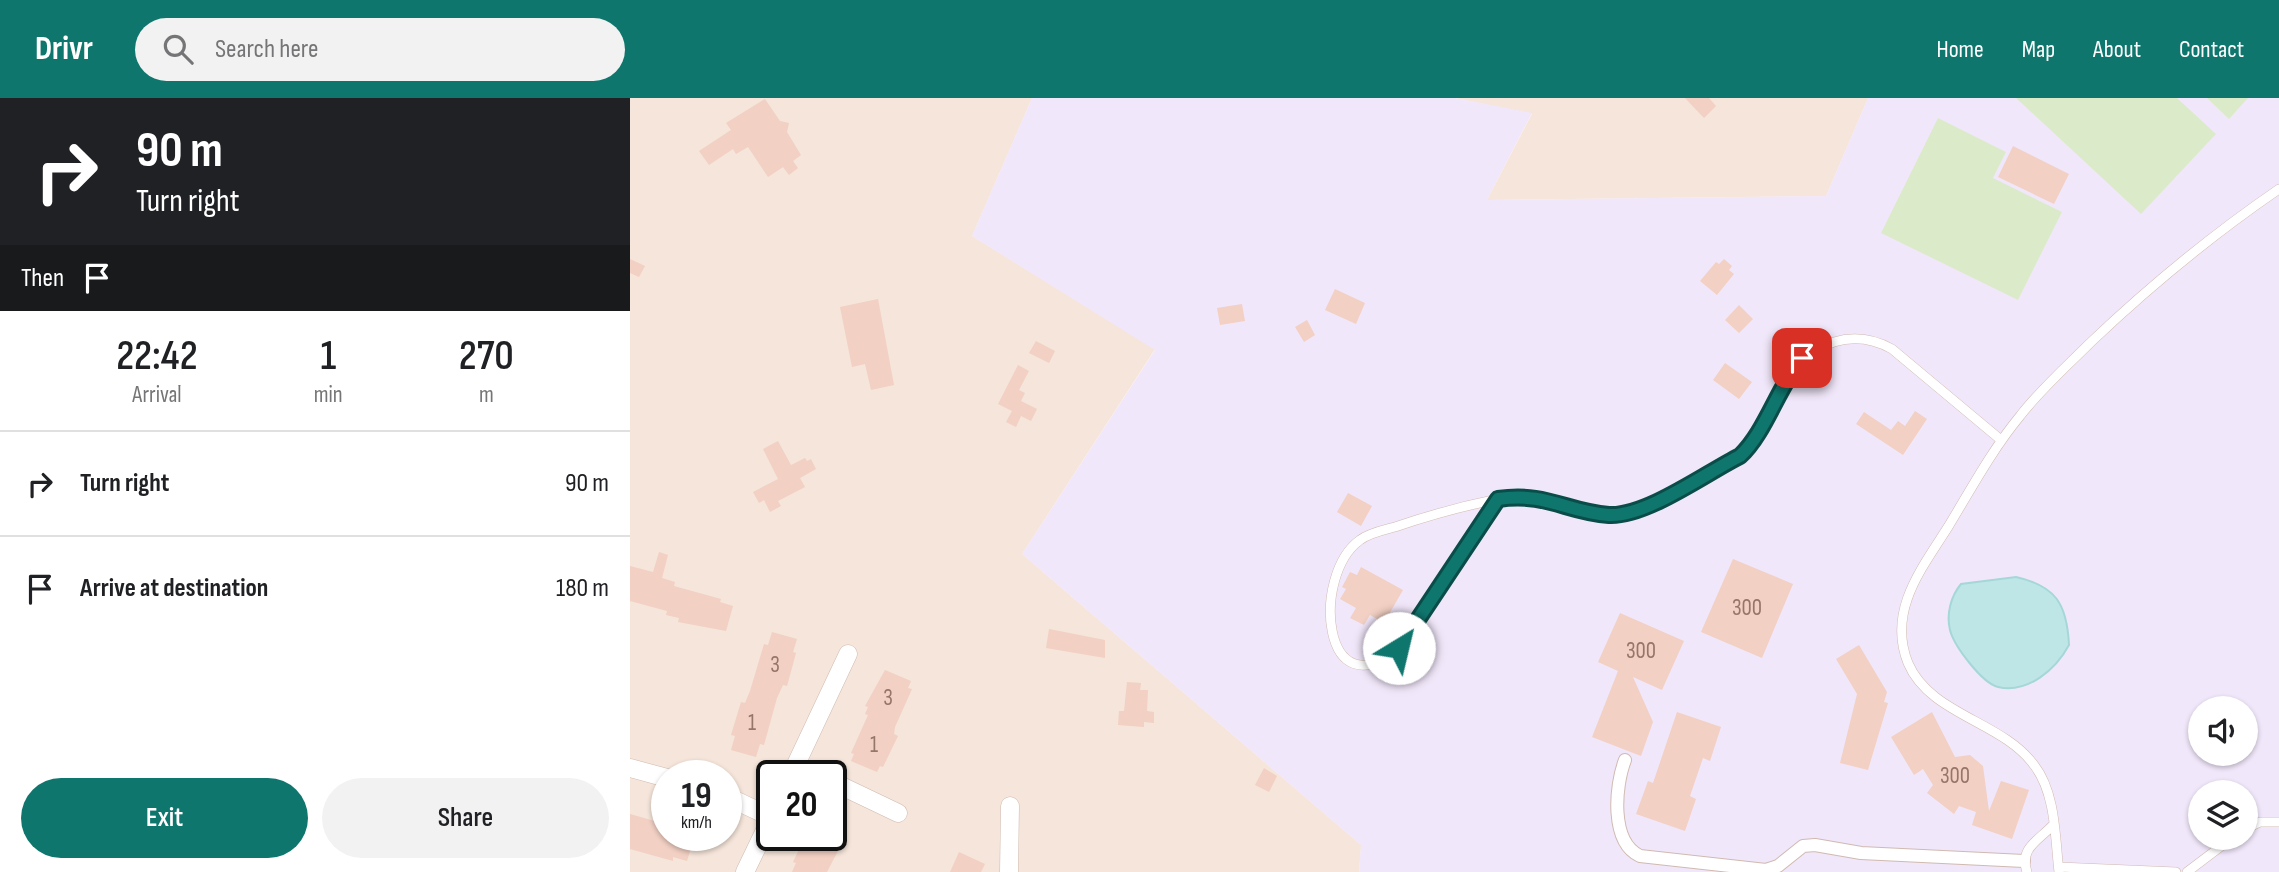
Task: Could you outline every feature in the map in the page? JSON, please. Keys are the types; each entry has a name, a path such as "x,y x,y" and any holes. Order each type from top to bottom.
{"street":[{"path":"798,760 848,654"},
{"path":"1625,760 1618,792 1623,842 1629,852 1640,856 1766,870 1778,866 1803,846 1815,845 1861,853 2025,867"},
{"path":"630,768 651,774"},
{"path":"847,789 898,813"},
{"path":"1009,872 1010,806"},
{"path":"745,872 756,848"}],"lane":[{"path":"2176,872 2059,870 2045,784 2035,765 2007,741 1932,694 1908,664 1900,633 1906,597 1916,578 2001,440 2044,388 2143,293 2211,236 2279,189"},
{"path":"1498,499 1399,648 1388,657 1367,666 1356,665 1340,655 1335,646 1329,597 1348,554 1359,540 1455,507 1498,499 1531,496 1607,515 1623,514 1644,507 1740,456 1751,446 1786,376 1802,358 1838,341 1878,341 1892,349 2001,440"},
{"path":"2258,823 2279,822"},
{"path":"2025,867 2027,848 2053,825"},
{"path":"2187,872 2216,850"}],"shaded area":[{"path":"630,98 1032,98 972,236 1155,349 1022,554 1361,845 1359,872 630,872"},
{"path":"1032,98 1455,98 1532,113 1487,200 1826,196 1868,98 2279,98 2279,872 1359,872 1361,845 1022,554 1155,350 972,236"},
{"path":"1455,98 1868,98 1826,196 1487,200 1532,114"}],"green space":[{"path":"2016,98 2177,98 2216,134 2141,214"},
{"path":"2207,98 2248,98 2229,119"},
{"path":"1938,118 2006,152 1993,178 2062,212 2018,300 1881,233"}],"water":[{"path":"2016,577 2041,586 2057,599 2066,618 2069,645 2057,663 2040,678 2020,687 1998,687 1984,679 1957,645 1950,630 1949,612 1961,584"}],"building":[{"path":"1685,98 1709,98 1716,106 1704,118"},
{"path":"765,99 780,121 789,123 787,132 801,155 793,161 798,168 789,175 783,167 768,177 748,147 736,154 733,149 709,165 699,151 731,130 726,123"},
{"path":"2013,146 2069,174 2054,204 1998,177"},
{"path":"630,259 645,266 639,277 630,273"},
{"path":"1724,259 1732,266 1729,270 1734,274 1717,295 1700,281 1716,262 1719,264"},
{"path":"1335,289 1365,303 1356,324 1325,310"},
{"path":"878,299 894,385 871,390 865,364 852,367 840,307"},
{"path":"1242,304 1245,321 1220,325 1217,308"},
{"path":"1739,305 1753,319 1739,333 1725,320"},
{"path":"1307,320 1315,335 1304,342 1295,327"},
{"path":"1036,341 1055,351 1049,363 1029,353"},
{"path":"1725,363 1752,382 1739,399 1713,380"},
{"path":"1018,365 1029,371 1019,390 1025,393 1021,401 1037,409 1031,421 1021,416 1016,427 1006,422 1012,411 998,404"},
{"path":"1915,411 1927,419 1903,455 1856,424 1864,412 1891,430 1898,421 1905,426"},
{"path":"778,441 791,465 805,458 807,461 811,459 816,469 800,478 805,487 778,501 781,506 770,512 764,500 759,503 753,492 778,479 763,449"},
{"path":"1348,493 1372,506 1361,526 1337,512"},
{"path":"659,552 668,555 662,578 675,582 674,586 721,599 720,602 733,606 726,631 678,622 679,618 666,615 667,611 630,601 630,566 653,572"},
{"path":"1733,559 1793,584 1762,658 1701,632"},
{"path":"1361,567 1403,590 1384,623 1370,615 1364,625 1350,618 1356,608 1340,599 1346,589 1342,587 1350,572 1357,575"},
{"path":"1620,613 1684,641 1662,690 1633,677 1653,722 1641,756 1592,737 1618,671 1598,662"},
{"path":"1049,629 1105,640 1105,658 1046,648"},
{"path":"772,632 797,639 793,652 796,653 787,686 783,685 777,698 764,745 760,744 756,757 731,750 735,736 731,735 741,702 745,703 750,691 764,644 768,645"},
{"path":"1859,645 1887,692 1884,702 1888,703 1868,770 1840,763 1857,694 1836,659"},
{"path":"885,670 911,681 908,688 912,689 895,727 894,734 898,736 883,767 880,766 877,772 851,761 854,754 851,753 868,715 865,714 868,707 865,706"},
{"path":"1127,682 1141,683 1140,690 1148,690 1147,711 1154,712 1154,723 1144,722 1144,727 1118,725 1119,711 1124,711"},
{"path":"1677,712 1721,727 1710,761 1703,758 1690,796 1696,799 1685,831 1636,814 1648,781 1653,783"},
{"path":"1932,712 1955,757 1970,755 1983,766 1989,811 2001,781 2029,790 2012,839 1972,825 1976,812 1959,806 1954,814 1927,793 1933,785 1923,769 1914,775 1891,737"},
{"path":"1264,768 1277,776 1269,792 1255,785"},
{"path":"630,814 651,820 651,851 690,851 687,861 673,857 673,861 630,849"},
{"path":"798,851 838,851 827,872 792,872 796,863 793,862"},
{"path":"959,852 985,864 981,872 950,872"}],"route":[{"path":"1399,648 1498,499 1531,496 1607,515 1623,514 1644,507 1740,456 1751,446 1786,376 1802,358"}]}
